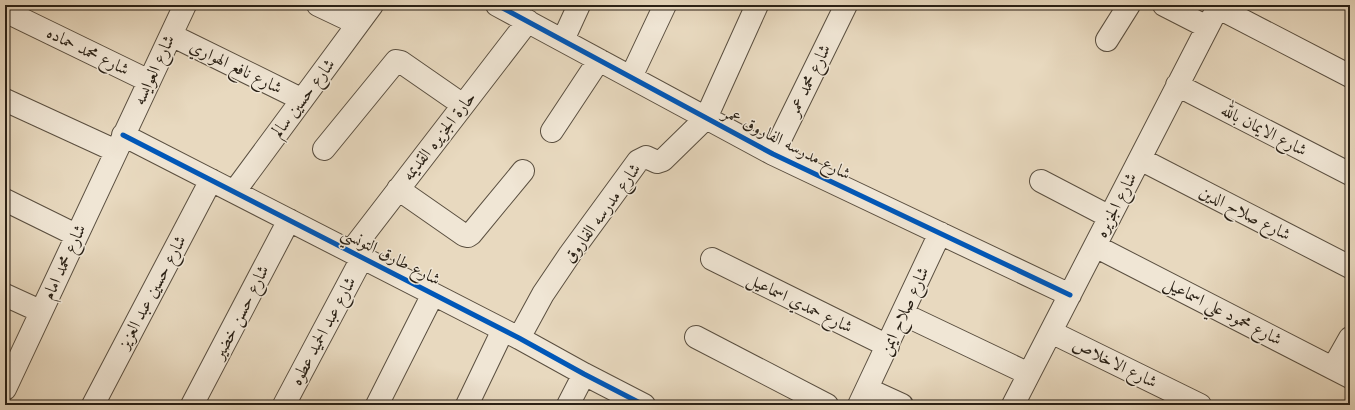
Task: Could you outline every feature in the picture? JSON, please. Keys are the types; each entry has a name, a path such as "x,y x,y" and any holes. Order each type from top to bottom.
{"street":[{"name":"شارع العوايسه","path":"119,143 185,5"},
{"path":"318,5 358,24"},
{"name":"شارع حسين سالم","path":"234,192 372,5"},
{"name":"شارع مدرسه الفاروق عمر","path":"497,5 773,154 1070,295"},
{"path":"562,40 579,5"},
{"path":"631,77 665,5"},
{"path":"706,118 757,5"},
{"name":"شارع محمد عمر","path":"773,154 846,5"},
{"path":"1107,40 1129,5"},
{"path":"1164,5 1208,27"},
{"path":"1218,6 1350,76"},
{"name":"شارع الجزيره","path":"1014,405 1218,6"},
{"name":"شارع محمد حماده","path":"5,11 149,81"},
{"name":"حارة الجزيره القديمه","path":"356,254 398,188 528,21"},
{"name":"شارع نافع الهواري","path":"171,35 301,100"},
{"path":"552,131 599,60"},
{"path":"324,149 396,61 401,62 463,105"},
{"name":"شارع الايمان بالله","path":"1177,85 1350,174"},
{"name":"شارع طارق التونسي","path":"5,100 212,180 511,334 644,405"},
{"name":"شارع مدرسه الفاروق","path":"511,334 543,294 638,161 646,158 657,162 663,160 706,118"},
{"name":"شارع محمد امام","path":"5,389 119,143"},
{"name":"شارع صلاح الدين","path":"1140,159 1350,267"},
{"path":"398,188 464,235 468,236 522,171"},
{"name":"شارع حسين عبد العزيز","path":"93,405 212,180"},
{"path":"1041,181 1110,217"},
{"path":"5,200 76,235"},
{"name":"شارع حسن خضير","path":"192,405 289,220"},
{"name":"شارع صلاح ايمن","path":"863,397 940,233"},
{"name":"شارع محمود علي اسماعيل","path":"1095,246 1342,373"},
{"name":"شارع عبد الحميد عطوه","path":"284,405 356,254"},
{"name":"شارع حمدي اسماعيل","path":"712,259 888,346"},
{"path":"377,405 433,294"},
{"path":"5,295 40,312"},
{"path":"903,314 1029,374"},
{"name":"شارع الاخلاص","path":"1051,332 1200,405"},
{"path":"467,405 511,334"},
{"path":"696,337 827,405"},
{"path":"1342,373 1350,338"},
{"path":"568,405 584,374"},
{"path":"863,397 902,405"}],"cycle path":[{"path":"497,5 773,154 1070,295"},
{"path":"123,135 519,338 644,405"}]}
